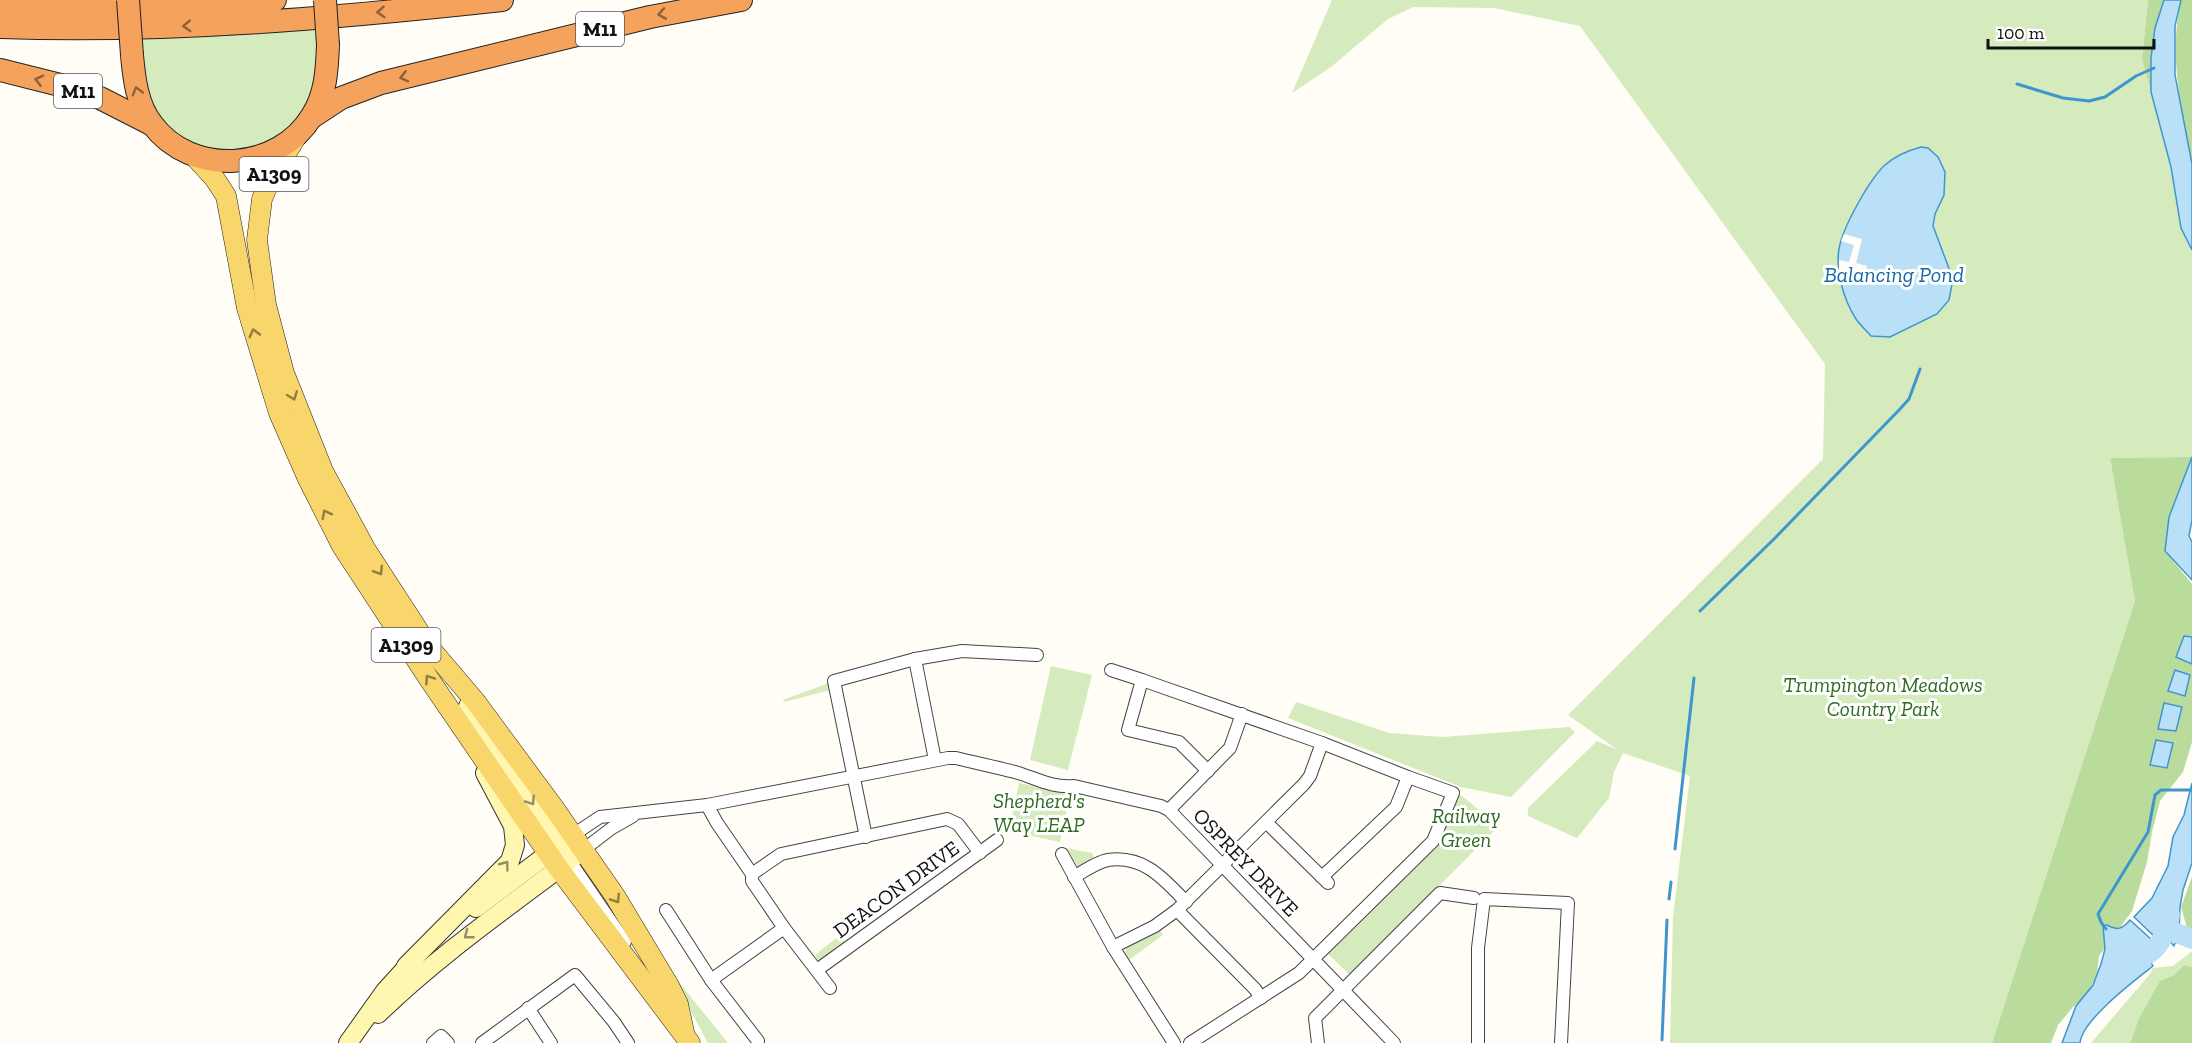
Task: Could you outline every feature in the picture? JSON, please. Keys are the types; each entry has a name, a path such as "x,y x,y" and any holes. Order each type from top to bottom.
{"highway":[{"path":"128,0 135,85 151,124 166,139 194,156 217,161 249,160 274,150 297,135 312,117 326,82 328,45 325,0"},
{"path":"0,8 164,9 275,0"},
{"path":"0,27 87,29 188,26 404,10 502,0"},
{"name":"M11","path":"312,117 341,98 381,83 650,17 741,0"},
{"name":"M11","path":"0,70 68,87 100,98 151,124"}],"main road":[{"name":"A1309","path":"297,135 270,180 262,199 257,240 269,316 284,373 323,471 366,550 429,647 475,701 568,848 662,1008 687,1038"},
{"name":"A1309","path":"194,156 215,179 226,196 255,336 279,413 293,448 342,546 452,714 568,848 615,896 669,986 678,1004 687,1038"}],"street":[{"path":"866,837 834,681 915,658 962,651 1003,651 1037,655"},
{"path":"915,658 935,760"},
{"path":"1111,670 1242,714 1453,793 1433,841 1313,960 1299,973 1190,1043"},
{"path":"1142,680 1128,729 1179,742 1208,771"},
{"path":"349,1043 385,991 406,966 506,866 515,845 510,820 452,714"},
{"path":"1169,810 1230,748 1242,714"},
{"path":"1113,947 1155,926 1181,906 1267,823 1310,776 1322,743"},
{"name":"OSPREY DRIVE","path":"568,848 600,818 707,805 935,760 956,758 1063,787 1074,786 1161,806 1169,810 1394,1043"},
{"path":"1267,823 1325,880 1396,807 1408,777"},
{"path":"707,805 752,874 752,881 784,928 830,988"},
{"path":"406,966 463,918 568,848 637,814"},
{"path":"752,874 781,854 947,819 958,824 980,853"},
{"name":"DEACON DRIVE","path":"818,970 997,840"},
{"path":"349,1043 435,962 568,848"},
{"path":"1062,854 1113,947 1174,1043"},
{"path":"1074,876 1106,860 1122,860 1150,867 1161,875 1181,906 1261,998"},
{"path":"1318,1043 1315,1018 1440,893 1474,898"},
{"path":"1478,1043 1478,948 1484,899 1568,903 1561,1043"},
{"path":"666,910 711,980 758,1041"},
{"path":"711,980 784,928"},
{"path":"482,1043 575,975 614,1022 628,1043"},
{"path":"528,1008 551,1043"}],"green space":[{"name":"Trumpington Meadows Country Park","path":"1332,0 2148,0 2142,59 2171,167 2181,228 2192,251 2192,457 2110,458 2135,601 1992,1043 1670,1043 1673,917 1690,776 1623,753 1614,772 1609,798 1577,838 1528,816 1528,808 1597,741 1618,750 1568,715 1823,459 1825,364 1580,26 1494,8 1413,7 1388,19 1331,67 1292,93"},
{"path":"2148,0 2164,0 2153,46 2151,92 2142,59"},
{"path":"2181,0 2192,0 2192,164 2176,63 2177,21"},
{"path":"315,24 320,63 316,88 297,121 278,137 243,151 208,149 177,136 153,111 136,35"},
{"path":"2192,457 2169,517 2165,551 2192,584 2192,742 2183,772 2160,801 2147,862 2132,911 2099,956 2097,975 2086,995 2058,1025 2051,1043 1992,1043 2135,601 2110,458"},
{"path":"1051,666 1092,675 1068,770 1030,760"},
{"path":"829,683 830,690 784,702 783,700"},
{"path":"1296,702 1389,733 1443,737 1569,727 1575,732 1511,797 1461,787 1288,718"},
{"name":"Shepherd's Way LEAP","path":"1019,783 1070,794 1060,842 1009,831"},
{"name":"Railway Green","path":"1454,794 1462,796 1499,826 1350,975 1327,953 1437,842"},
{"path":"1066,848 1092,853 1095,861 1082,868 1077,866"},
{"path":"2192,877 2192,931 2187,928 2181,907"},
{"path":"1160,930 1163,935 1129,960 1124,954 1127,947"},
{"path":"840,935 845,941 818,960 815,955"},
{"path":"2192,951 2192,967 2184,965 2174,975 2160,981 2139,1018 2130,1043 2091,1043 2153,968 2173,966"},
{"path":"2184,965 2192,967 2192,1043 2130,1043 2139,1018 2160,981 2174,975"},
{"path":"669,970 728,1043 708,1043"}],"water":[{"path":"2164,0 2181,0 2175,26 2175,75 2192,164 2192,250 2181,228 2171,167 2151,92 2151,58 2155,28"},
{"name":"Balancing Pond","path":"1921,147 1928,148 1938,157 1945,172 1944,195 1935,214 1933,226 1953,279 1949,300 1937,314 1890,337 1871,336 1856,319 1847,302 1839,273 1840,244 1855,209 1879,171 1892,159"},
{"path":"2192,457 2192,520 2189,536 2192,542 2192,580 2165,551 2169,517"},
{"path":"2184,636 2192,637 2192,664 2176,657"},
{"path":"2175,670 2190,675 2185,696 2168,691"},
{"path":"2164,703 2182,707 2176,731 2158,729"},
{"path":"2156,740 2173,743 2167,768 2150,765"},
{"path":"2192,783 2192,863 2183,890 2179,933 2174,946 2169,941 2163,941 2159,934 2155,937 2134,917 2152,898 2168,866 2173,837 2184,815"},
{"path":"2130,920 2152,940 2145,949 2153,949 2149,959 2153,966 2099,1012 2083,1034 2080,1043 2062,1043 2076,1006 2093,985 2101,964 2105,949 2103,926 2120,928"}],"pier":[{"path":"1844,234 1862,239 1856,263 1867,266 1866,271 1873,272 1872,276 1839,269 1839,260 1849,262 1854,245 1841,241"}],"waterway":[{"path":"2017,84 2063,98 2089,101 2105,97 2136,76 2154,68"},
{"path":"1700,611 1775,538 1900,409 1909,399 1920,369"},
{"path":"1675,849 1694,678"},
{"path":"2106,929 2098,914 2148,832 2155,795 2161,790 2192,790"},
{"path":"1669,899 1671,882"},
{"path":"2132,961 2155,948 2165,932 2170,915"},
{"path":"1662,1040 1667,920"},
{"path":"2167,929 2192,939"}]}
